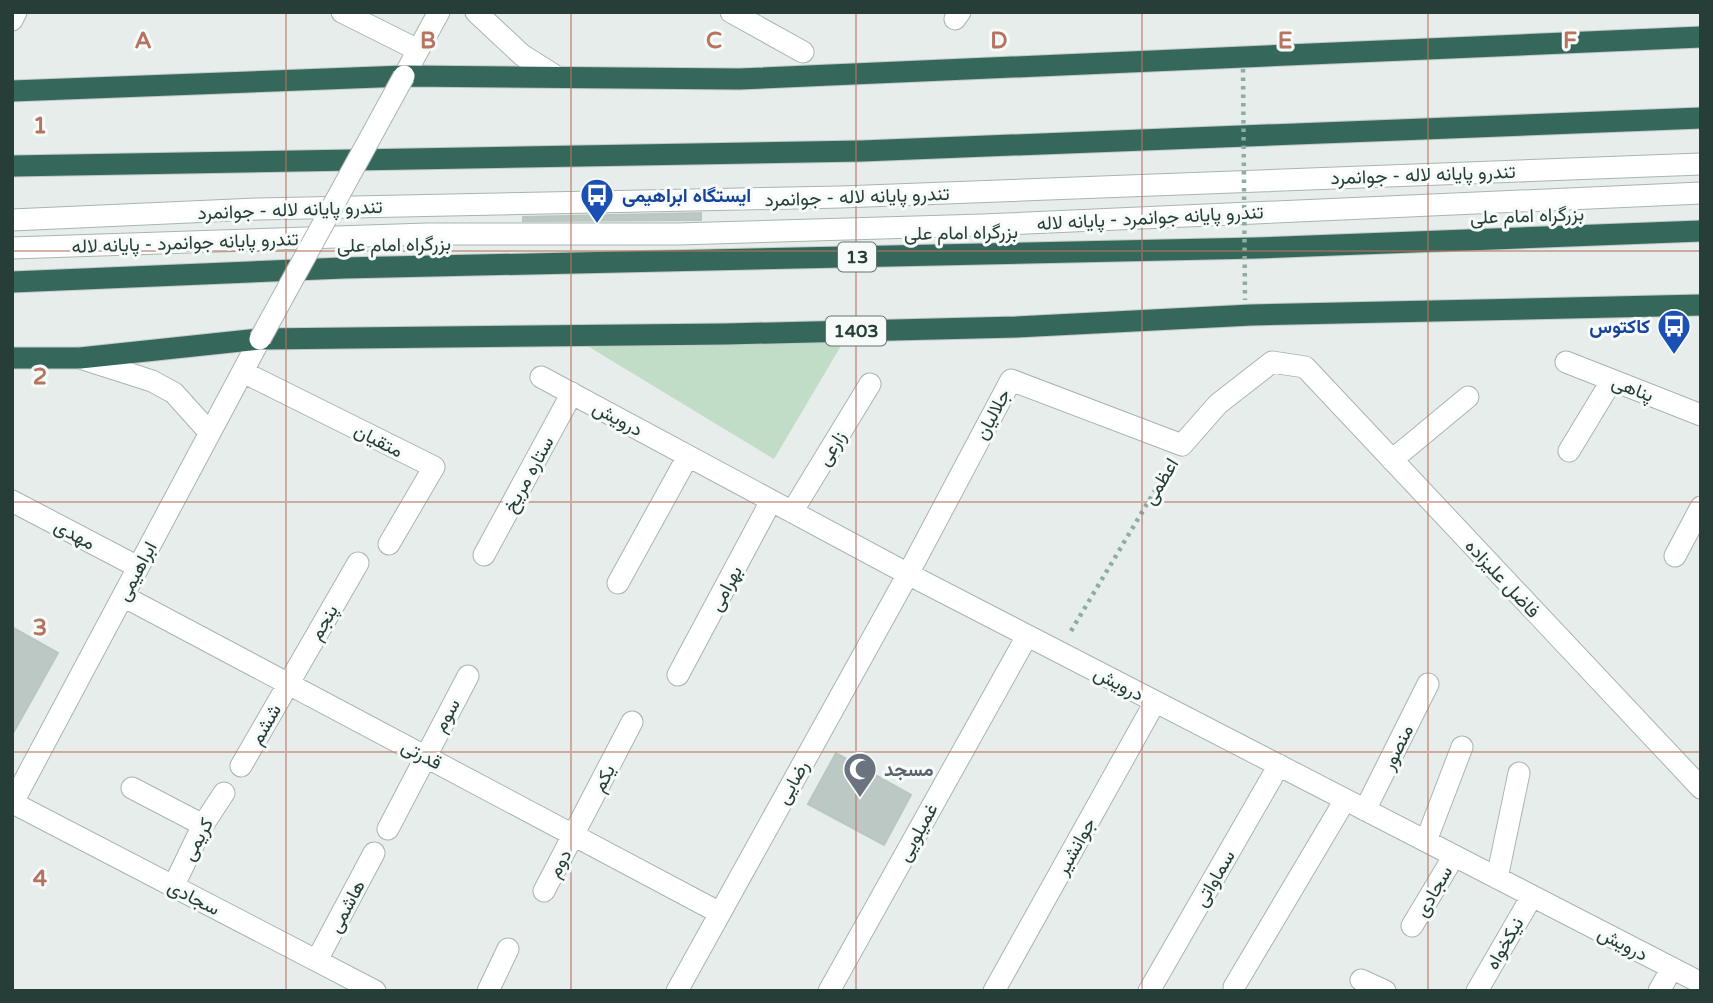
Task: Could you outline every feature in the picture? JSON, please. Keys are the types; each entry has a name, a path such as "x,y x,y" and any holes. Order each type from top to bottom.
{"highway":[{"path":"12,91 404,76 739,79 1701,37"},
{"path":"12,166 862,151 1701,118"},
{"name":"بزرگراه امام علی","path":"12,282 343,268 1256,248 1701,231"},
{"name":"1403","path":"12,358 80,358 260,339 726,334 1016,327 1251,315 1701,305"}],"street":[{"path":"12,20 16,12"},
{"path":"342,12 418,50"},
{"path":"404,76 439,12"},
{"path":"476,12 522,55 557,77"},
{"path":"731,12 803,52"},
{"name":"ابراهیمی","path":"12,804 18,778 123,596 404,76"},
{"name":"تندرو پایانه لاله - جوانمرد","path":"12,220 258,209 841,197 1701,164"},
{"name":"تندرو پایانه جوانمرد - پایانه لاله","path":"12,248 426,234 678,234 983,225 1701,193"},
{"path":"80,358 152,381 174,393 210,433"},
{"name":"اعظمی","path":"1182,445 1218,404 1272,362 1305,367"},
{"name":"پناهی","path":"1566,362 1701,415"},
{"name":"فاضل علیزاده","path":"1305,367 1701,788"},
{"name":"متقیان","path":"245,373 434,467 389,544"},
{"name":"درویش","path":"541,377 908,574 1701,983"},
{"name":"جلالیان","path":"908,574 1010,380 1182,445"},
{"path":"1569,451 1612,380"},
{"name":"زارعی","path":"792,512 870,384"},
{"name":"ستاره مریخ","path":"484,555 572,393"},
{"path":"1392,460 1468,397"},
{"path":"618,583 688,456"},
{"name":"مهدی","path":"12,501 138,567"},
{"name":"بهرامی","path":"678,675 771,501"},
{"path":"1675,556 1701,507"},
{"name":"پنجم","path":"289,682 358,563"},
{"name":"رضایی","path":"677,991 908,574"},
{"name":"قدرتی","path":"123,596 720,913"},
{"name":"غمیلویی","path":"829,991 1027,636"},
{"name":"سوم","path":"388,829 424,755 468,676"},
{"name":"ششم","path":"241,766 289,682"},
{"name":"منصور","path":"1366,810 1428,684"},
{"name":"جوانشیر","path":"994,991 1155,702"},
{"name":"یکم","path":"575,835 632,722"},
{"path":"1426,841 1462,747"},
{"name":"سماواتی","path":"1149,991 1279,765"},
{"path":"1497,878 1519,773"},
{"path":"132,788 203,825"},
{"name":"کریمی","path":"173,887 203,825 224,793"},
{"path":"1234,987 1345,800"},
{"name":"سجادی","path":"12,804 375,991"},
{"name":"دوم","path":"544,891 575,835"},
{"name":"هاشمی","path":"317,960 374,853"},
{"name":"سجادی","path":"1412,926 1454,856"},
{"name":"نیکخواه","path":"1477,991 1532,896"},
{"path":"488,991 508,949"},
{"path":"1659,991 1672,968"},
{"path":"1361,980 1385,991"}],"path":[{"path":"1243,69 1245,300"},
{"name":"اعظمی","path":"1058,652 1182,445"}],"green space":[{"path":"848,334 774,459 576,339"}],"building":[{"path":"701,213 701,220 523,221 523,217"},
{"path":"12,627 58,653 12,735"},
{"name":"مسجد","path":"836,753 911,795 884,845 808,804"}],"place":[{"name":"ایستگاه ابراهیمی","path":"597,225"},
{"name":"کاکتوس","path":"1674,356"},
{"name":"مسجد","path":"860,799"}]}
